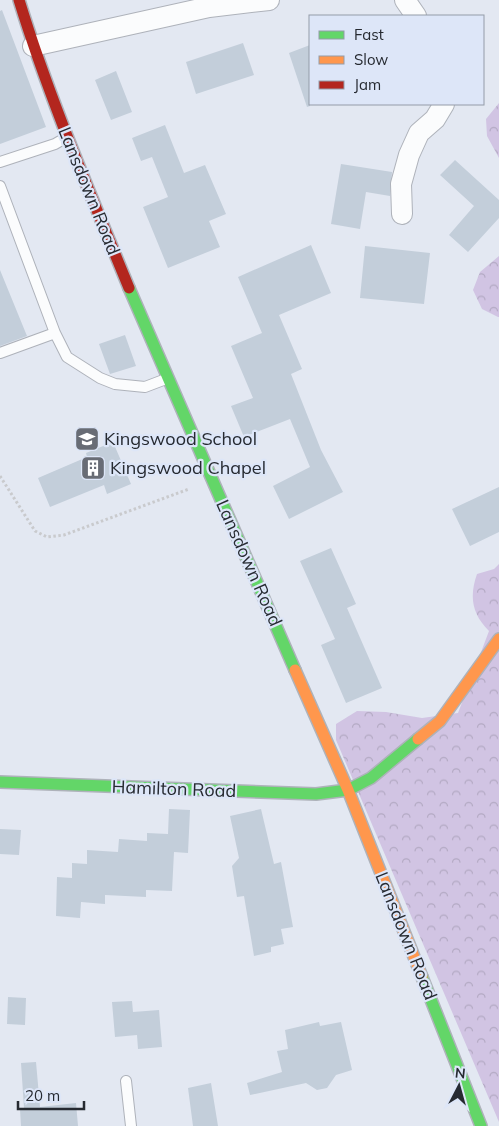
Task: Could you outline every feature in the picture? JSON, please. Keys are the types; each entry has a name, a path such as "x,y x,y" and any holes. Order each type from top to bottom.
{"street":[{"name":"Lansdown Road","path":"19,0 33,46 66,137 167,378 348,790 481,1126"},
{"path":"33,46 208,4 269,0"},
{"path":"405,0 415,15"},
{"path":"402,214 401,184 409,155 419,133 435,119 443,105"},
{"path":"348,790 370,778 440,721 499,639"},
{"name":"Hamilton Road","path":"0,782 316,794 348,790"}],"lane":[{"path":"0,162 55,144 66,137"},
{"path":"0,186 55,333 67,357 100,378 115,384 144,387 167,378"},
{"path":"0,352 55,333"},
{"path":"126,1081 131,1126"}],"path":[{"path":"0,476 35,532 47,537 64,535 213,480"}],"green space":[{"path":"499,103 499,158 487,136 486,119"},
{"path":"499,256 498,317 482,309 473,290 480,272"},
{"path":"499,564 499,1122 336,740 336,724 357,711 386,712 422,718 458,713 489,631 483,625 474,605 473,590 477,574 494,569"}],"building":[{"path":"2,10 46,127 0,144 0,11"},
{"path":"243,43 254,75 196,94 186,62"},
{"path":"309,45 310,106 307,107 289,53"},
{"path":"116,71 132,112 111,120 95,80"},
{"path":"165,125 184,173 205,165 226,214 209,221 220,247 168,268 143,207 168,197 152,157 141,161 132,138"},
{"path":"455,160 499,200 499,218 468,252 449,235 474,206 440,175"},
{"path":"341,164 392,172 390,196 366,192 360,229 331,224"},
{"path":"311,245 331,293 279,315 302,369 291,374 321,450 343,492 289,519 273,486 310,467 290,419 244,437 231,406 253,398 231,346 262,333 238,277"},
{"path":"365,246 430,253 424,304 360,298"},
{"path":"0,270 27,336 0,346"},
{"path":"125,335 136,366 110,374 99,344"},
{"name":"Kingswood Chapel","path":"113,442 131,484 107,494 104,485 50,507 38,478 87,457 86,453"},
{"path":"499,487 499,532 470,546 452,509"},
{"path":"331,548 356,604 347,608 382,688 346,703 321,645 335,639 300,561"},
{"path":"169,809 190,810 188,853 174,852 172,891 146,890 146,897 105,895 105,904 81,902 80,918 56,916 57,877 72,878 72,863 87,864 87,850 118,852 119,839 147,841 147,833 168,834"},
{"path":"261,809 274,864 281,862 293,927 281,929 284,944 271,947 271,952 254,956 244,896 237,897 232,866 239,858 230,816"},
{"path":"0,829 21,830 19,855 0,854"},
{"path":"8,997 26,998 25,1025 7,1024"},
{"path":"132,1001 133,1012 159,1010 162,1047 138,1049 137,1035 115,1037 112,1002"},
{"path":"319,1022 320,1026 341,1022 352,1070 336,1075 327,1088 317,1090 306,1083 250,1095 247,1083 282,1072 277,1051 288,1049 285,1030"},
{"path":"36,1062 40,1107 76,1103 78,1126 21,1126 20,1109 24,1108 21,1063"},
{"path":"211,1083 218,1126 193,1126 188,1088"}],"traffic: fast":[{"path":"129,288 295,670"},
{"path":"0,782 316,794 348,790 371,778 418,739"},
{"path":"422,977 481,1126"}],"traffic: slow":[{"path":"418,739 440,721 499,639"},
{"path":"295,670 348,790 422,977"}],"traffic: jam":[{"path":"19,0 43,73 129,288"}],"place":[{"name":"Kingswood School","path":"87,439"},
{"name":"Kingswood Chapel","path":"93,468"}]}
